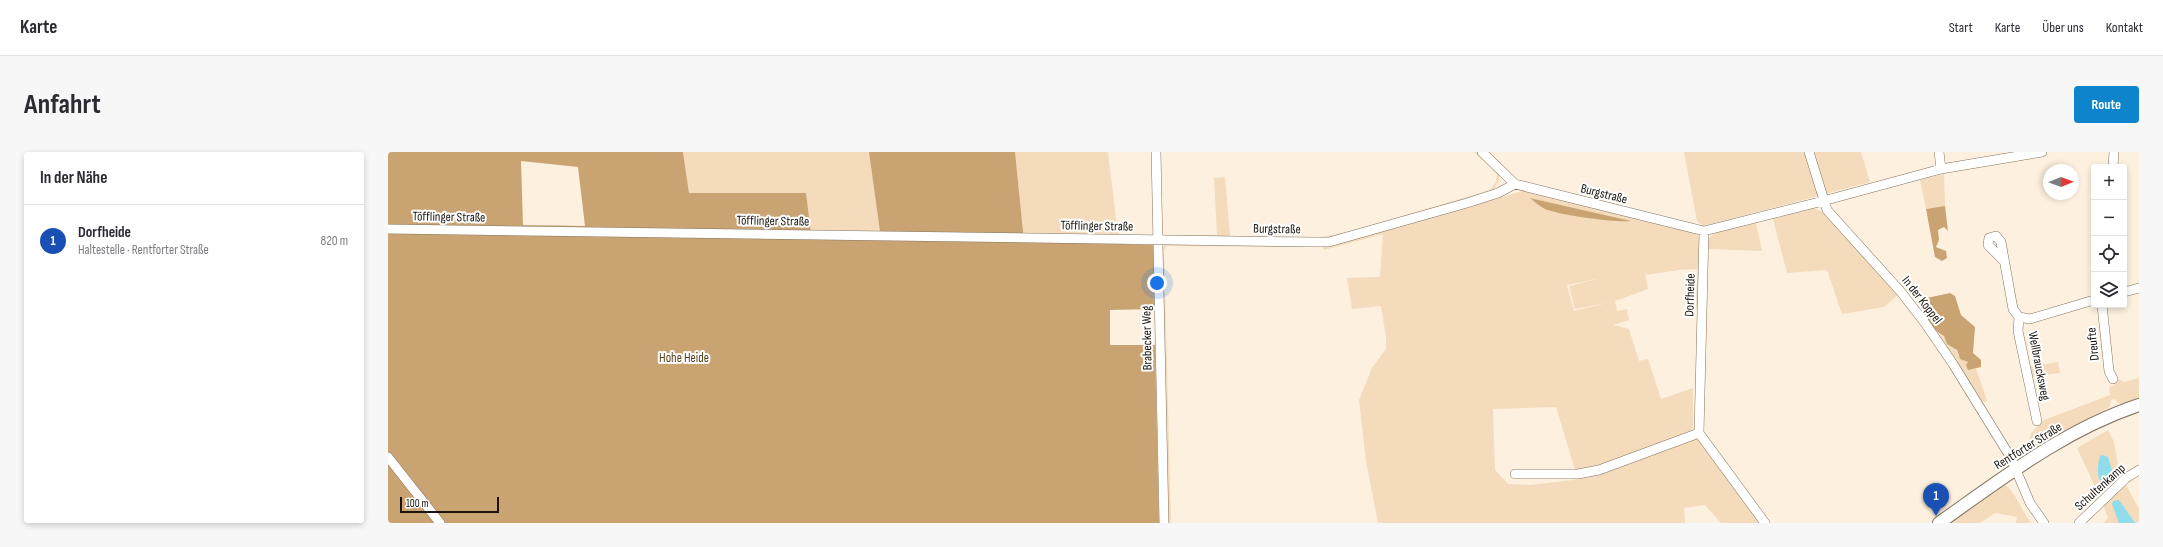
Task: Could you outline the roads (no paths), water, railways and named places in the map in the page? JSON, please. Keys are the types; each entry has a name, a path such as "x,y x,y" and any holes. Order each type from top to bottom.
{"main road":[{"name":"Rentforter Straße","path":"1939,523 2058,441 2116,412 2139,405"}],"street":[{"name":"Brabecker Weg","path":"1156,152 1164,523"},
{"path":"1482,152 1515,184"},
{"name":"In der Koppel","path":"1809,152 1828,210 1901,292 1925,323 1957,370 2017,468 2030,504 2044,523"},
{"path":"1939,152 1941,169"},
{"name":"Burgstraße","path":"1158,240 1329,242 1467,203 1498,193 1515,184 1704,231 1824,201 1941,169 2042,152"},
{"path":"2113,164 2114,152"},
{"name":"Töfflinger Straße","path":"388,229 1158,240"},
{"name":"Dorfheide","path":"1699,433 1698,409 1705,240 1704,231"},
{"name":"Wellbraucksweg","path":"2004,261 2013,309 2019,317 2018,331 2037,421"},
{"path":"2127,291 2139,288"},
{"name":"Wellbraucksweg","path":"2019,317 2030,319 2091,301"},
{"name":"Dreufte","path":"2102,308 2109,371 2113,379"},
{"path":"1515,474 1578,474 1599,470 1699,433 1765,523"},
{"path":"388,457 440,523"},
{"name":"Schultenkamp","path":"2079,523 2126,478 2139,470"}],"water":[{"path":"2102,455 2108,457 2113,474 2111,481 2104,484 2098,475 2100,456"},
{"path":"2119,500 2135,523 2119,523 2112,504 2113,501"}],"place":[{"name":"Dorfheide","path":"1936,516"}],"park label":[{"name":"Hohe Heide","path":"684,358"}]}
